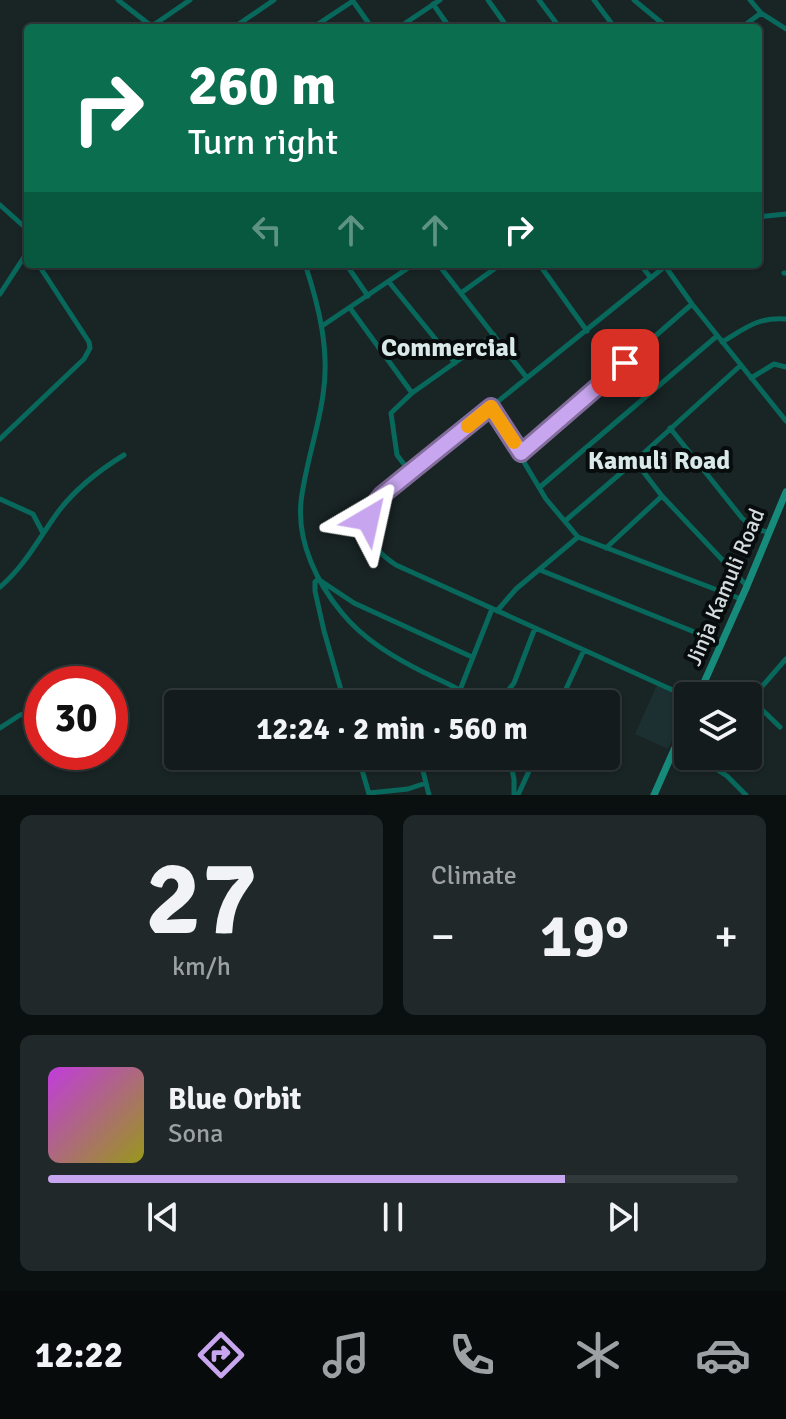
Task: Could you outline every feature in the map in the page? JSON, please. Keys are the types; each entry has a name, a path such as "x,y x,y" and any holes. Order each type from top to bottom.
{"main road":[{"name":"Jinja Kamuli Road","path":"704,682 768,532 782,510 786,492"},
{"path":"654,795 674,748"}],"street":[{"path":"118,0 149,24"},
{"path":"157,24 190,0"},
{"path":"239,24 274,0"},
{"path":"404,24 440,0"},
{"path":"488,0 505,24"},
{"path":"539,0 557,24"},
{"path":"594,0 612,24"},
{"path":"634,0 663,24"},
{"path":"750,0 761,13 786,29"},
{"path":"318,24 352,1 369,24"},
{"path":"433,4 447,24"},
{"path":"746,24 761,13"},
{"path":"0,205 24,226"},
{"path":"762,217 786,214"},
{"path":"0,294 24,257"},
{"path":"0,439 84,359 90,348 41,268"},
{"path":"306,268 322,326 325,362 324,394 301,503 302,524 318,579 343,615 371,641 407,664 458,689 495,610 578,537"},
{"path":"349,268 368,296"},
{"path":"322,326 389,282 403,268"},
{"path":"441,268 527,378"},
{"path":"461,293 495,268"},
{"path":"542,268 587,331"},
{"path":"643,268 651,278"},
{"path":"663,268 382,495 368,519 373,545 396,565 674,691"},
{"path":"669,268 692,304 786,421"},
{"path":"389,282 455,363"},
{"path":"521,453 692,304"},
{"path":"350,308 412,393"},
{"path":"722,342 758,321 786,319"},
{"path":"410,472 397,455 391,413 412,393 494,335"},
{"path":"540,487 717,336"},
{"path":"751,378 774,364 786,367"},
{"path":"565,521 741,365"},
{"path":"491,407 546,499 578,537 741,599"},
{"path":"670,428 742,518 754,529 768,532"},
{"path":"0,587 15,573 59,510 80,487 124,455"},
{"path":"635,461 662,496 747,586"},
{"path":"606,548 662,496"},
{"path":"0,499 33,514 43,534"},
{"path":"540,570 722,643"},
{"path":"318,579 354,603 472,657"},
{"path":"318,579 315,591 341,690"},
{"path":"509,690 535,628"},
{"path":"565,690 584,650"},
{"path":"762,687 786,659"},
{"path":"762,711 780,727"},
{"path":"0,728 24,714"},
{"path":"362,770 369,794 408,789 426,783"},
{"path":"423,770 429,795"},
{"path":"512,770 516,795"},
{"path":"516,795 529,770"},
{"path":"718,770 746,795"}],"shaded area":[{"path":"657,685 674,693 674,736 668,749 635,734"}],"slow traffic":[{"path":"468,426 491,407 514,442"}],"district":[{"name":"Commercial","path":"449,348"},
{"name":"Kamuli Road","path":"659,461"}],"route":[{"path":"368,519 382,495 491,407 521,453 625,363"}]}
